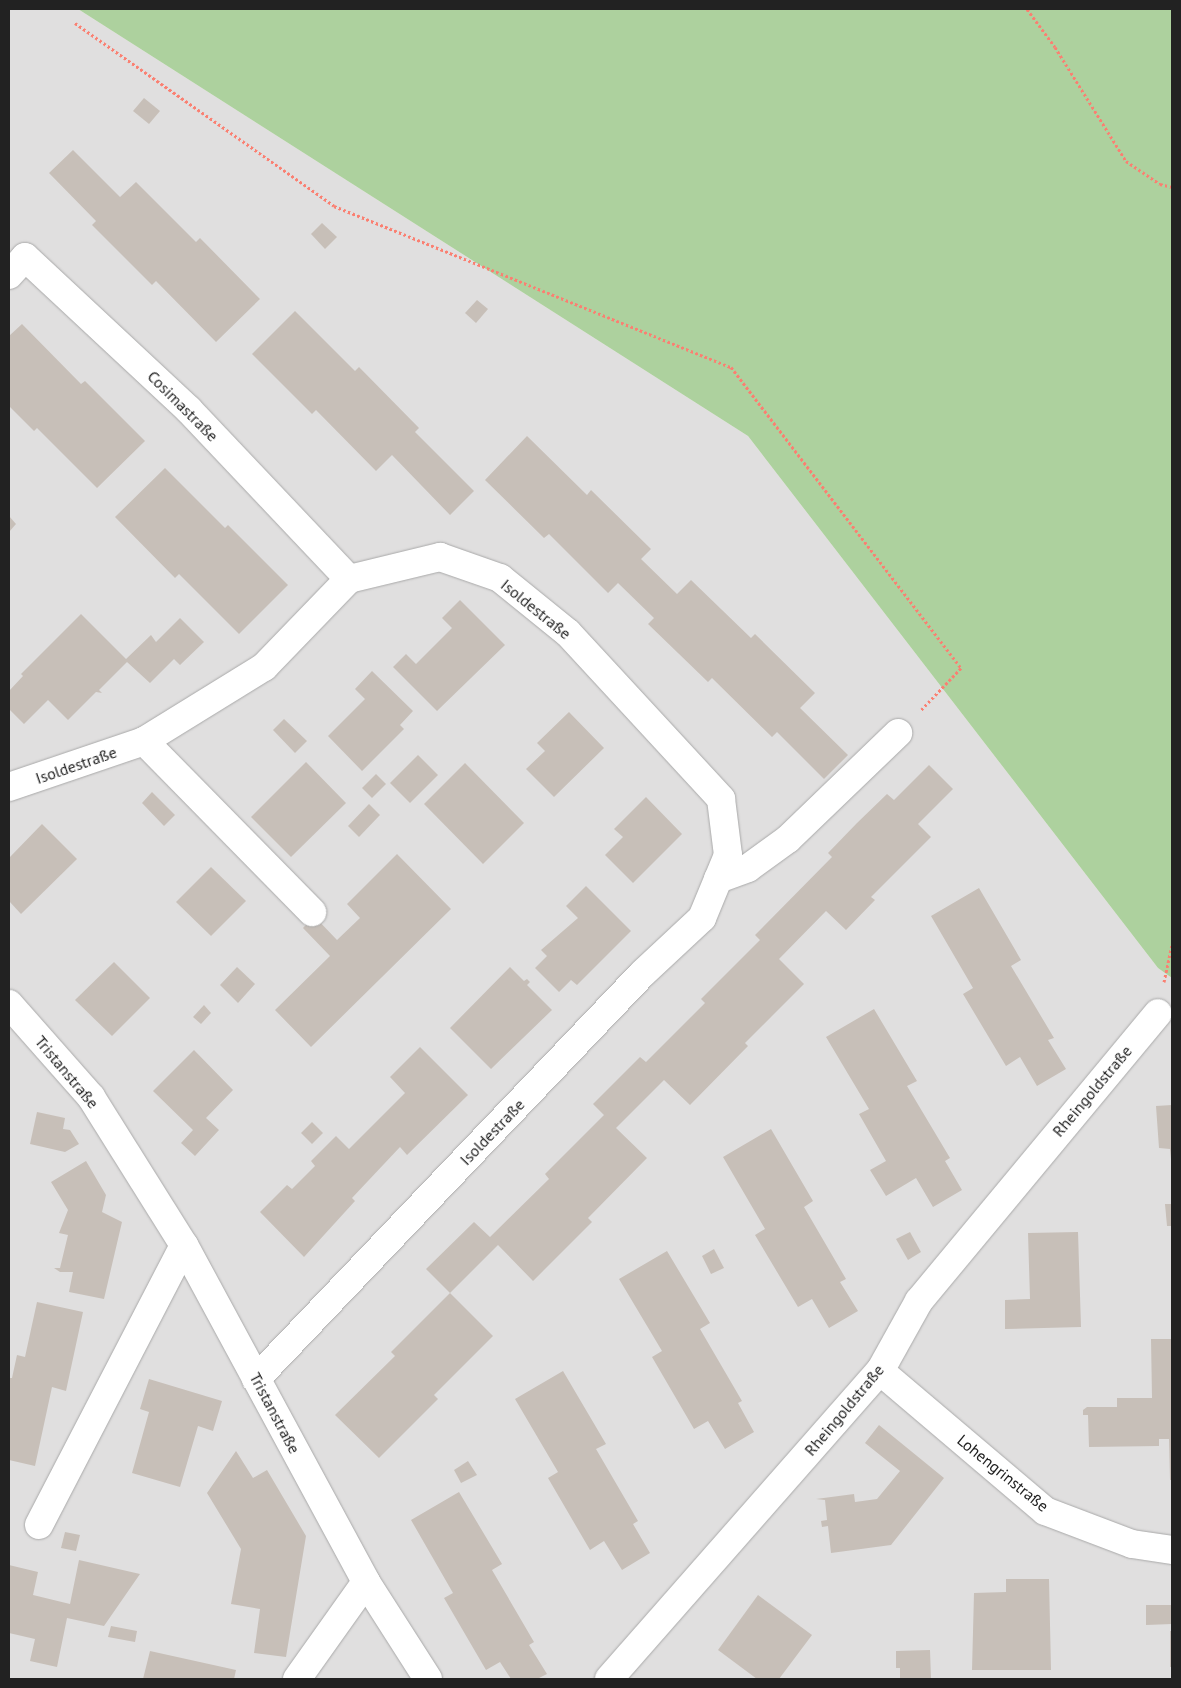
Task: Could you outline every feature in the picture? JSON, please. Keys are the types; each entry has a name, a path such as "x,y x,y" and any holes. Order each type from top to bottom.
{"street":[{"name":"Cosimastraße","path":"9,275 25,257 189,410 350,579"},
{"name":"Isoldestraße","path":"9,787 144,741 264,667 350,579 440,557 500,578 568,633 721,799 728,855 702,918 643,973 256,1379"},
{"path":"718,879 748,868 788,839 898,733"},
{"path":"144,741 312,912"},
{"name":"Tristanstraße","path":"9,1004 91,1097 184,1245 366,1582 428,1679"},
{"name":"Rheingoldstraße","path":"609,1679 880,1371 919,1301 1158,1013"},
{"path":"39,1524 184,1245"},
{"name":"Lohengrinstraße","path":"880,1371 1045,1511 1132,1544 1172,1550"},
{"path":"297,1679 366,1582"}],"path":[{"path":"1027,9 1055,47 1126,161 1160,184 1172,187"},
{"path":"75,23 334,206 731,368 961,668 898,733"}],"shaded area":[{"path":"9,9 78,9 748,436 1158,968 1172,978 1172,1679 9,1679"}],"green space":[{"path":"78,9 1172,9 1172,978 1158,968 748,436"}],"building":[{"path":"144,98 160,111 149,124 133,111"},
{"path":"73,150 120,197 136,182 196,242 200,238 260,299 216,342 156,281 152,285 92,225 96,221 49,173"},
{"path":"322,223 337,237 325,249 311,234"},
{"path":"477,300 488,309 476,323 465,313"},
{"path":"295,311 355,371 359,367 419,428 415,432 474,491 450,515 392,455 376,471 316,410 312,414 252,354"},
{"path":"22,324 81,384 85,381 145,441 97,488 37,428 34,431 9,406 9,336"},
{"path":"527,436 587,495 591,490 651,549 641,559 677,594 691,580 751,638 755,634 815,693 800,708 848,755 824,779 777,732 772,737 712,678 708,682 648,624 654,618 618,583 608,593 549,534 544,538 485,480"},
{"path":"165,468 225,528 228,525 288,585 239,634 179,574 175,578 115,517"},
{"path":"9,516 16,524 9,532"},
{"path":"460,600 505,645 437,711 393,667 406,654 416,664 452,628 442,618"},
{"path":"81,614 126,659 151,635 156,642 180,618 204,642 180,665 174,659 150,683 127,662 99,690 102,693 96,692 68,720 48,700 24,724 9,709 9,691 23,676 21,674"},
{"path":"372,671 413,711 400,725 404,729 362,771 328,736 365,699 355,689"},
{"path":"569,712 604,748 554,797 526,769 545,751 537,743"},
{"path":"284,719 307,741 295,753 273,730"},
{"path":"418,755 438,775 410,803 390,783"},
{"path":"306,762 346,803 291,857 251,817"},
{"path":"465,763 524,823 483,864 424,804"},
{"path":"929,765 953,789 918,824 931,837 871,897 875,900 846,930 826,911 779,959 804,984 745,1043 748,1046 690,1105 664,1080 616,1128 647,1158 588,1218 592,1222 533,1281 498,1245 450,1293 426,1269 474,1222 490,1237 549,1179 545,1174 604,1115 593,1104 640,1057 646,1062 705,1003 701,999 760,940 755,935 832,857 828,853 857,823 887,794 894,800"},
{"path":"376,774 386,784 372,798 362,788"},
{"path":"152,792 175,815 164,826 142,803"},
{"path":"646,797 682,834 633,883 605,855 623,837 614,829"},
{"path":"369,804 380,815 359,837 348,826"},
{"path":"42,824 77,859 21,914 9,901 9,858"},
{"path":"397,854 451,909 311,1047 275,1010 330,956 303,928 314,916 337,940 360,918 347,904"},
{"path":"211,867 246,901 211,936 176,902"},
{"path":"586,886 631,931 577,985 571,980 559,992 535,968 547,956 541,950 578,918 566,906"},
{"path":"979,888 1021,960 1011,966 1054,1038 1048,1040 1066,1069 1037,1086 1020,1057 1006,1066 963,994 973,988 931,916"},
{"path":"114,962 150,998 112,1036 75,1000"},
{"path":"237,967 255,984 238,1003 220,985"},
{"path":"510,967 524,981 527,979 530,982 527,985 552,1010 491,1069 450,1028"},
{"path":"204,1005 211,1013 201,1024 193,1017"},
{"path":"874,1009 917,1081 907,1086 950,1158 945,1161 962,1190 933,1207 916,1178 886,1196 870,1170 886,1161 859,1114 869,1109 826,1037"},
{"path":"420,1047 468,1095 407,1155 400,1147 352,1198 355,1201 304,1257 260,1212 287,1185 292,1189 315,1166 311,1161 336,1136 349,1149 405,1093 390,1077"},
{"path":"194,1050 233,1090 206,1118 219,1130 195,1156 181,1143 193,1130 153,1091"},
{"path":"1172,1105 1171,1159 1170,1149 1159,1148 1156,1106"},
{"path":"37,1112 65,1118 63,1129 70,1130 79,1144 65,1152 30,1144"},
{"path":"312,1122 323,1133 312,1144 301,1133"},
{"path":"771,1129 813,1201 804,1207 846,1279 840,1282 858,1311 829,1328 812,1299 798,1307 755,1235 765,1229 723,1157"},
{"path":"86,1161 106,1195 102,1212 122,1222 104,1299 69,1292 73,1272 60,1272 54,1268 60,1268 68,1235 59,1233 68,1210 51,1182"},
{"path":"1165,1204 1172,1204 1172,1226 1167,1226"},
{"path":"910,1232 921,1252 908,1260 896,1239"},
{"path":"1078,1232 1081,1327 1005,1329 1005,1300 1030,1299 1028,1233"},
{"path":"714,1249 724,1268 711,1274 702,1256"},
{"path":"667,1251 710,1323 700,1329 742,1401 738,1403 754,1432 725,1449 708,1421 694,1429 652,1357 662,1351 619,1279"},
{"path":"450,1293 493,1336 434,1395 438,1399 379,1458 335,1415 395,1356 391,1352"},
{"path":"37,1302 83,1312 66,1391 52,1387 35,1466 9,1460 9,1378 12,1378 17,1355 25,1357"},
{"path":"1151,1339 1172,1339 1172,1480 1170,1480 1169,1439 1159,1439 1159,1446 1089,1447 1088,1415 1083,1415 1083,1410 1087,1407 1117,1407 1117,1398 1152,1398"},
{"path":"563,1371 606,1444 596,1449 638,1521 633,1524 650,1553 622,1570 604,1541 590,1550 548,1478 558,1472 515,1399"},
{"path":"149,1379 222,1401 213,1431 198,1426 180,1487 132,1473 149,1412 140,1409"},
{"path":"879,1425 944,1478 891,1545 831,1553 828,1526 822,1527 821,1521 827,1520 825,1500 816,1499 854,1494 855,1502 877,1499 900,1471 865,1443"},
{"path":"236,1451 253,1478 267,1470 306,1536 286,1657 254,1653 260,1609 231,1604 241,1549 207,1493"},
{"path":"468,1461 477,1475 461,1483 454,1470"},
{"path":"459,1492 502,1564 492,1570 534,1642 529,1645 547,1674 537,1679 511,1679 500,1662 486,1670 444,1598 453,1593 411,1520"},
{"path":"65,1532 80,1535 76,1551 61,1548"},
{"path":"79,1560 140,1574 104,1626 67,1618 57,1667 30,1661 35,1639 9,1633 9,1565 38,1572 33,1595 70,1604"},
{"path":"1006,1579 1049,1579 1051,1670 972,1670 974,1593 1006,1592"},
{"path":"758,1595 812,1635 779,1679 757,1679 718,1650"},
{"path":"1146,1605 1172,1605 1172,1624 1146,1625"},
{"path":"111,1626 137,1631 135,1642 108,1637"},
{"path":"1170,1631 1172,1631 1172,1667 1170,1667"},
{"path":"930,1650 931,1679 900,1679 900,1668 896,1668 896,1651"},
{"path":"150,1651 236,1670 234,1679 143,1679"}]}
